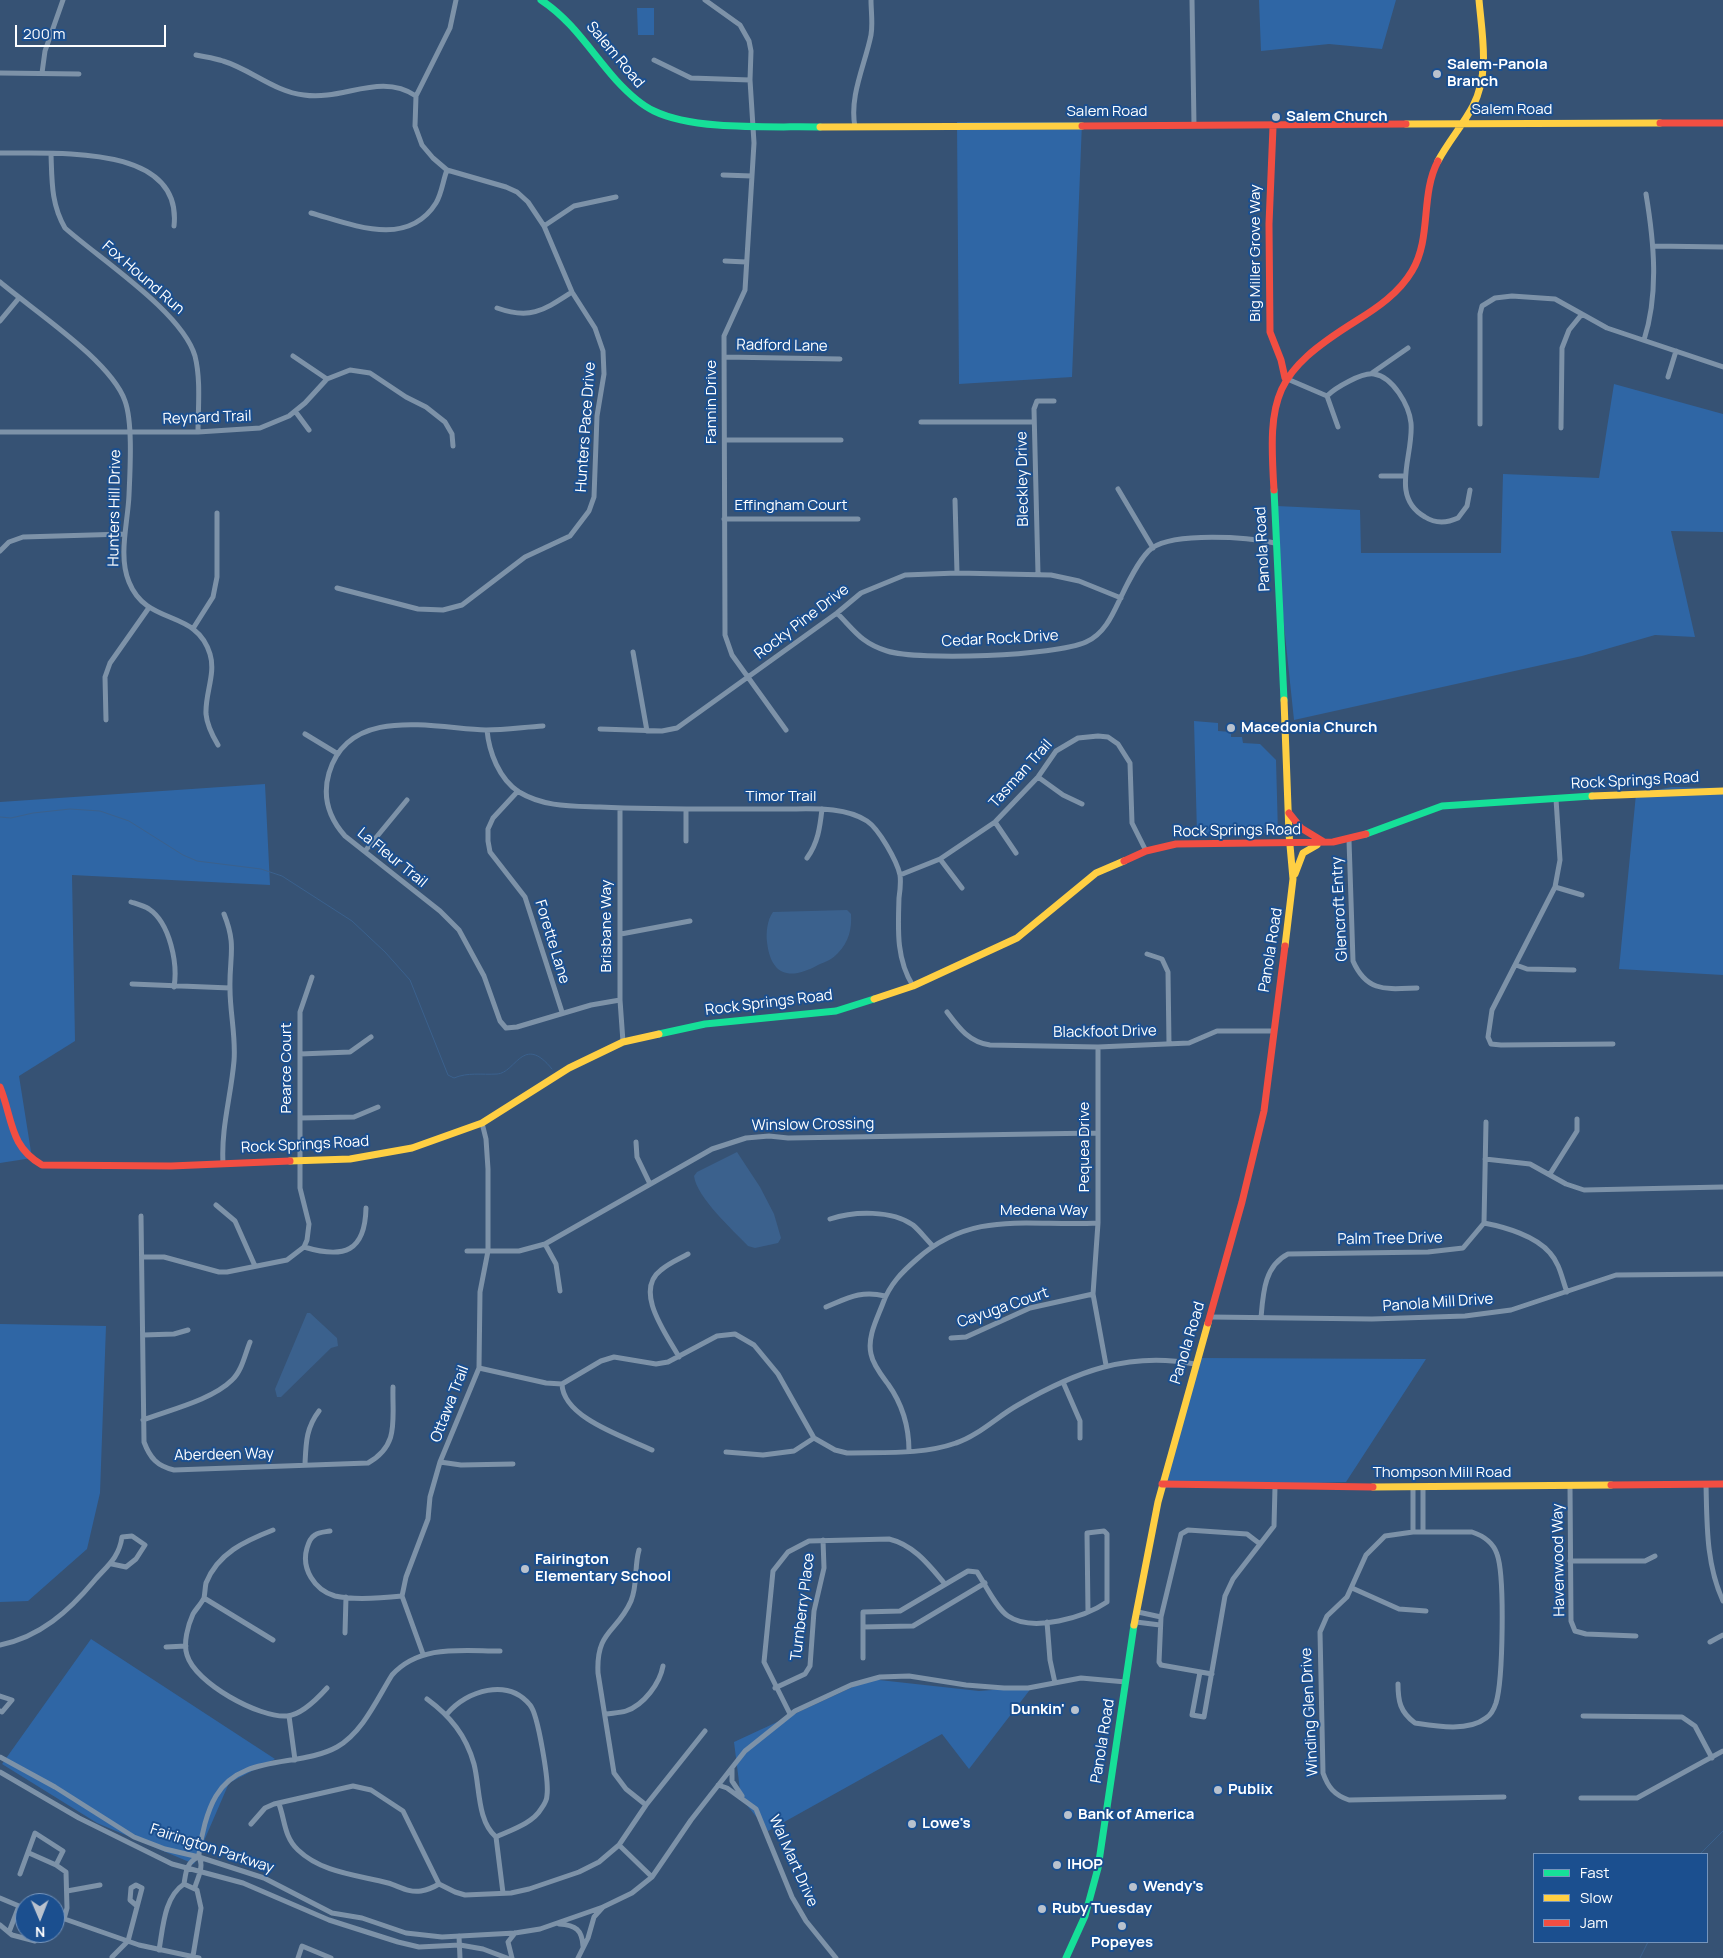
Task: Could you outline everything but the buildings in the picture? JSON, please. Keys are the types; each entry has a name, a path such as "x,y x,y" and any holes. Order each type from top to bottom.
{"street":[{"path":"42,73 45,51 63,0"},
{"name":"Hunters Pace Drive","path":"337,588 418,610 442,610 462,605 525,557 570,536 589,511 594,497 597,416 604,374 603,351 595,328 572,292 544,226 528,202 517,192 447,170 422,146 414,117 416,96 450,28 456,0"},
{"name":"Salem Road","path":"542,0 564,16 628,94 652,111 686,122 717,125 855,127 1194,125 1273,127 1723,123"},
{"name":"Fannin Drive","path":"705,0 733,18 745,32 751,51 752,176 745,290 726,328 724,358 725,635 732,655 786,730"},
{"path":"855,127 853,116 855,98 872,33 871,0"},
{"path":"1192,0 1194,125"},
{"name":"Panola Road","path":"1066,1958 1080,1929 1091,1898 1136,1622 1162,1484 1210,1317 1264,1113 1269,1086 1273,1032 1280,975 1291,919 1294,878 1290,844 1275,542 1272,425 1275,403 1285,378 1294,366 1314,347 1388,299 1405,282 1421,250 1430,183 1436,164 1476,99 1482,76 1479,0"},
{"path":"196,54 222,60 304,95 326,96 377,86 400,89 416,96"},
{"path":"654,60 691,78 750,80"},
{"path":"0,73 79,74"},
{"name":"Big Miller Grove Way","path":"1273,127 1269,224 1270,332 1281,360 1285,378"},
{"path":"0,153 93,156 142,167 153,176 173,200 176,209 174,226"},
{"name":"Fox Hound Run","path":"51,154 53,197 56,212 65,228 172,318 190,342 197,371 198,432"},
{"path":"310,213 379,231 403,228 417,222 436,203 447,170"},
{"path":"723,175 752,176"},
{"path":"1644,340 1653,302 1653,246 1646,194"},
{"path":"544,226 574,206 616,197"},
{"path":"1653,246 1723,247"},
{"path":"725,261 746,262"},
{"name":"Hunters Hill Drive","path":"0,282 40,313 113,380 125,401 129,433 129,483 125,534 127,576 132,590 148,609 194,627"},
{"path":"497,308 528,315 550,306 572,292"},
{"path":"1480,424 1482,306 1495,298 1535,296 1555,299 1607,328 1723,367"},
{"path":"0,321 19,298"},
{"path":"1561,428 1562,348 1570,330 1582,314"},
{"path":"1327,396 1333,390 1348,382 1372,373 1408,348"},
{"path":"1668,377 1676,351"},
{"path":"294,356 327,379"},
{"name":"Radford Lane","path":"724,358 840,359"},
{"path":"1281,360 1294,366"},
{"name":"Reynard Trail","path":"0,432 198,432 260,428 295,411 327,379 350,370 370,373 406,397 426,407 445,422 452,434 453,446"},
{"path":"1372,373 1380,375 1393,386 1408,409 1411,424 1405,476 1406,497 1411,506 1421,515 1439,522 1458,518 1467,506 1470,490"},
{"path":"1285,378 1327,396 1338,427"},
{"name":"Bleckley Drive","path":"1038,574 1034,410 1037,401 1054,401"},
{"path":"295,411 310,430"},
{"path":"921,422 1034,422"},
{"path":"725,440 842,440"},
{"path":"1381,476 1405,476"},
{"path":"1118,489 1153,548 1176,539 1232,538 1275,542"},
{"path":"955,500 957,573"},
{"path":"217,513 217,577 213,597 194,627 207,646 212,660 212,675 206,713 209,727 218,745"},
{"name":"Effingham Court","path":"724,519 858,519"},
{"path":"0,551 9,542 23,537 125,534"},
{"name":"Cedar Rock Drive","path":"836,612 851,631 862,639 886,651 899,654 957,655 1056,651 1086,642 1100,632 1112,618 1121,598 1146,555 1153,548"},
{"name":"Rocky Pine Drive","path":"600,728 662,731 677,728 748,678 861,593 896,577 957,573 1038,574 1079,581 1121,598"},
{"path":"106,720 105,677 110,663 148,609"},
{"path":"633,652 647,731"},
{"name":"La Fleur Trail","path":"543,726 488,730 390,724 360,735 338,754 326,783 327,805 338,828 355,845 440,911 459,930 484,976 500,1021 506,1028 517,1027 562,1012 620,1000"},
{"path":"488,730 488,743 494,761 504,777 518,791"},
{"path":"305,734 338,754"},
{"name":"Tasman Trail","path":"900,875 940,859 995,822 1038,778 1052,757 1068,743 1078,738 1098,736 1108,737 1118,744 1130,763 1132,823 1146,851"},
{"path":"1038,778 1063,795 1082,804"},
{"name":"Timor Trail","path":"518,791 546,804 686,811 822,809 847,812 865,820 873,826 888,850 900,875 898,939 904,972 913,986"},
{"name":"Forette Lane","path":"518,791 493,818 488,829 490,852 525,898 562,1012"},
{"name":"Rock Springs Road","path":"0,1087 10,1113 14,1142 26,1156 42,1165 171,1166 374,1156 412,1148 482,1123 569,1068 623,1042 705,1024 762,1020 836,1011 913,986 1017,938 1096,873 1146,851 1176,844 1290,844 1349,840 1424,812 1452,804 1723,791"},
{"path":"1556,799 1560,860 1555,887 1490,1018 1488,1037 1491,1044 1613,1044"},
{"path":"365,852 407,800"},
{"name":"Brisbane Way","path":"620,809 620,1000 623,1042"},
{"path":"807,858 813,850 819,835 822,809"},
{"path":"686,811 686,842"},
{"path":"1289,813 1301,828 1325,842"},
{"path":"995,822 1016,853"},
{"name":"Glencroft Entry","path":"1349,840 1353,961 1364,979 1383,989 1418,988"},
{"path":"1294,878 1303,853 1310,847 1325,842"},
{"path":"940,859 962,888"},
{"path":"1555,887 1582,895"},
{"path":"131,902 149,908 159,918 175,954 174,987"},
{"path":"223,1163 223,1126 234,1059 230,988 233,946 231,931 224,914"},
{"path":"621,934 690,921"},
{"path":"1147,954 1162,959 1168,972 1169,1044"},
{"path":"1516,965 1527,970 1574,970"},
{"name":"Pearce Court","path":"304,1247 309,1224 300,1188 300,1012 312,977"},
{"path":"132,984 230,988"},
{"name":"Blackfoot Drive","path":"947,1012 963,1033 981,1044 1098,1047 1189,1043 1217,1032 1273,1032"},
{"path":"300,1054 350,1052 371,1037"},
{"name":"Pequea Drive","path":"1098,1047 1098,1223 1093,1294 1106,1365"},
{"path":"300,1118 354,1117 378,1107"},
{"path":"1550,1174 1577,1131 1577,1119"},
{"path":"1486,1122 1484,1223 1512,1230 1549,1252 1558,1265 1566,1292"},
{"name":"Ottawa Trail","path":"402,1596 406,1577 428,1519 430,1496 440,1462 479,1368 480,1292 488,1252 488,1169 486,1139 482,1123"},
{"name":"Winslow Crossing","path":"467,1251 519,1251 545,1244 712,1149 746,1138 768,1136 788,1138 1097,1133"},
{"path":"636,1142 637,1158 650,1184"},
{"path":"1485,1159 1519,1161 1530,1164 1566,1184 1584,1190 1723,1187"},
{"path":"216,1205 235,1222 255,1266"},
{"path":"142,1257 164,1257 219,1272 287,1260 304,1247 322,1252 336,1253 352,1246 362,1236 366,1227 366,1208"},
{"path":"830,1219 844,1215 865,1214 903,1220 914,1226 932,1245"},
{"name":"Aberdeen Way","path":"141,1216 144,1442 154,1461 169,1469 368,1463 381,1455 389,1445 392,1430 393,1387"},
{"name":"Medena Way","path":"909,1451 909,1430 901,1404 882,1377 871,1354 872,1333 885,1296 897,1276 932,1245 981,1226 1011,1222 1098,1223"},
{"name":"Palm Tree Drive","path":"1261,1318 1267,1280 1276,1260 1288,1254 1454,1250 1467,1244 1484,1223"},
{"path":"545,1244 556,1264 560,1291"},
{"path":"679,1357 654,1310 650,1288 652,1280 660,1270 688,1254"},
{"name":"Panola Mill Drive","path":"1210,1317 1372,1319 1465,1316 1511,1310 1616,1275 1723,1274"},
{"path":"826,1307 859,1294 870,1292 885,1296"},
{"name":"Cayuga Court","path":"951,1338 966,1336 1030,1308 1093,1294"},
{"path":"143,1334 174,1334 188,1330"},
{"path":"479,1368 546,1383 562,1384 602,1361 614,1357 656,1364 668,1362 717,1336 735,1334 745,1338 754,1345 778,1374 814,1438 835,1450 847,1453 933,1450 959,1442 1018,1405 1063,1382 1106,1365 1157,1359 1195,1364"},
{"path":"143,1420 217,1392 232,1380 239,1371 250,1342"},
{"path":"1063,1382 1080,1421 1080,1438"},
{"path":"562,1384 562,1393 571,1408 584,1417 652,1450"},
{"path":"305,1464 306,1434 310,1422 319,1411"},
{"path":"726,1452 763,1455 794,1451 814,1438"},
{"path":"440,1462 461,1465 513,1464"},
{"name":"Thompson Mill Road","path":"1162,1484 1413,1488 1723,1484"},
{"path":"1706,1484 1709,1554 1713,1576 1723,1602"},
{"name":"Havenwood Way","path":"1570,1486 1571,1621 1575,1631 1586,1634 1636,1636"},
{"path":"1200,1672 1192,1715 1204,1717 1225,1596 1233,1579 1274,1526 1275,1487"},
{"path":"1412,1532 1413,1488"},
{"path":"1423,1488 1423,1532"},
{"path":"273,1530 241,1542 230,1552 206,1583 204,1598 193,1614 186,1646 187,1655 200,1676 258,1711 289,1716 311,1703 327,1688"},
{"path":"1212,1674 1161,1665 1159,1657 1161,1617 1181,1534 1188,1530 1247,1534 1260,1544"},
{"path":"330,1531 316,1534 310,1540 305,1556 306,1568 311,1578 324,1591 335,1596 402,1596 423,1654"},
{"path":"863,1658 863,1612 900,1611 945,1584 973,1570 977,1572 1008,1616 1023,1620 1061,1622 1088,1612 1107,1602 1107,1534 1104,1531 1087,1533 1088,1612"},
{"name":"Winding Glen Drive","path":"1398,1684 1398,1701 1402,1711 1414,1723 1464,1726 1478,1723 1491,1713 1499,1689 1502,1589 1497,1552 1488,1540 1472,1532 1392,1534 1379,1540 1366,1555 1352,1588 1339,1605 1326,1616 1320,1632 1323,1772 1332,1790 1338,1796 1360,1800 1504,1797"},
{"path":"0,1645 18,1640 60,1618 112,1564 121,1549 122,1537 132,1536 145,1545 136,1559 126,1567 112,1564"},
{"name":"Turnberry Place","path":"790,1714 764,1662 773,1571 788,1552 809,1540 889,1539 914,1550 945,1584"},
{"name":"Turnberry Place","path":"776,1688 805,1674 810,1666 814,1612 824,1568 823,1540"},
{"path":"639,1550 635,1562 635,1589 631,1601 600,1645 597,1657 614,1773 626,1789 646,1805"},
{"path":"1570,1561 1645,1561 1655,1556"},
{"path":"863,1627 913,1626 985,1583"},
{"path":"1352,1588 1399,1609 1426,1611"},
{"path":"345,1633 346,1597"},
{"path":"204,1598 273,1640"},
{"path":"1138,1612 1161,1617"},
{"path":"1047,1622 1050,1660 1055,1683"},
{"path":"1136,1622 1160,1625"},
{"path":"1710,1642 1723,1635"},
{"path":"166,1647 186,1646"},
{"path":"193,1956 201,1908 195,1887 202,1863 199,1857 212,1805 224,1786 256,1765 312,1757 339,1746 359,1727 398,1668 423,1654 448,1651 500,1652"},
{"path":"606,1714 626,1711 645,1698 661,1677 663,1666"},
{"name":"Fairington Parkway","path":"0,1757 55,1787 134,1837 165,1849 199,1857 264,1878 332,1913 362,1918 415,1934 459,1936 515,1933 557,1923 604,1907 632,1893 652,1877 718,1785 745,1751 790,1714 851,1685 880,1676 909,1676 966,1685 1004,1688 1028,1688 1081,1678 1126,1682"},
{"path":"447,1714 464,1698 478,1692 510,1691 523,1697 532,1707 547,1777 547,1797 540,1810 528,1820 496,1837"},
{"path":"0,1696 12,1700 2,1712 0,1711"},
{"path":"427,1699 447,1714 470,1750 485,1819 490,1832 496,1837 503,1893"},
{"path":"289,1716 296,1760"},
{"path":"1583,1716 1682,1717 1695,1726 1712,1758"},
{"path":"251,1824 265,1808 279,1804 353,1786 371,1790 403,1811 439,1884 455,1892 465,1894 503,1893 529,1889 580,1872 599,1862 619,1845 646,1805 705,1731"},
{"path":"1581,1798 1637,1798 1723,1751"},
{"path":"732,1768 732,1781 745,1801"},
{"name":"Fairington Parkway","path":"0,1772 79,1818 172,1864 243,1883 329,1920 398,1942 419,1947 460,1945 483,1949 507,1958"},
{"name":"Wal Mart Drive","path":"718,1785 727,1788 756,1809 792,1897 806,1921 836,1958"},
{"path":"279,1804 288,1839 298,1851 322,1865 340,1873 394,1885 399,1889 420,1891 439,1884"},
{"path":"20,1874 35,1833 63,1851 56,1865"},
{"path":"619,1845 652,1877"},
{"path":"28,1853 56,1865 66,1872 65,1905"},
{"path":"159,1950 167,1908 176,1890 184,1884 186,1869 190,1861 199,1857"},
{"path":"66,1891 100,1884"},
{"path":"184,1884 195,1887"},
{"path":"0,1898 19,1906 9,1932"},
{"path":"112,1957 128,1941 137,1906"},
{"path":"578,1958 584,1947 594,1917 604,1907"},
{"path":"65,1919 159,1950 199,1958"},
{"path":"557,1923 572,1925 577,1928 581,1932 584,1947"},
{"path":"0,1926 15,1934"},
{"path":"512,1958 508,1942 515,1933"},
{"path":"459,1936 460,1958"},
{"path":"298,1958 302,1946 321,1956 332,1958"}],"shaded area":[{"path":"1259,0 1396,0 1382,49 1329,44 1261,51"},
{"path":"637,8 654,8 654,35 638,35"},
{"path":"957,122 1082,122 1072,377 959,384"},
{"path":"1614,384 1723,414 1723,532 1671,531 1695,637 1655,635 1582,656 1294,720 1275,540 1277,506 1360,510 1361,553 1501,553 1503,474 1599,478"},
{"path":"1194,721 1218,723 1218,731 1231,732 1231,737 1242,737 1243,743 1260,744 1276,760 1278,833 1197,834"},
{"path":"265,784 270,885 72,875 75,1041 19,1076 32,1158 0,1163 0,802"},
{"path":"1672,787 1723,788 1723,975 1619,969 1636,794"},
{"path":"847,910 851,914 849,935 842,949 834,957 799,973 791,974 778,969 769,954 767,942 768,923 773,912"},
{"path":"737,1152 760,1187 774,1214 781,1238 778,1243 755,1248 748,1246 708,1204 697,1185 694,1176 697,1172"},
{"path":"307,1313 310,1313 337,1338 338,1346 331,1348 281,1397 277,1397 275,1389"},
{"path":"0,1324 106,1326 100,1493 87,1549 28,1601 0,1602"},
{"path":"1199,1358 1426,1359 1346,1482 1162,1488"},
{"path":"91,1639 275,1759 229,1783 194,1864 97,1823 2,1764"},
{"path":"870,1679 979,1691 1032,1687 969,1769 942,1734 768,1831 741,1798 734,1742"}],"waterway":[{"path":"0,817 11,818 33,813 70,809 100,811 129,821 183,855 197,861 261,869 282,876 352,921 385,952 410,980 448,1075 454,1078 470,1074 497,1074 504,1072 527,1054 534,1054 552,1069"},
{"path":"1701,1853 1723,1831"},
{"path":"1640,1958 1648,1943"}],"traffic: fast":[{"path":"541,0 563,17 624,89 654,111 691,122 712,125 820,127"},
{"path":"1274,490 1284,700"},
{"path":"1366,834 1442,806 1592,796"},
{"path":"659,1034 705,1024 836,1011 874,999"},
{"path":"1066,1958 1085,1916 1098,1868 1134,1625"}],"traffic: slow":[{"path":"1438,161 1473,106 1482,80 1484,54 1479,0"},
{"path":"1406,124 1660,123"},
{"path":"820,127 1082,126"},
{"path":"1284,700 1289,834 1293,879 1285,946"},
{"path":"1592,796 1723,791"},
{"path":"1295,874 1303,853 1317,845"},
{"path":"874,999 913,986 1017,938 1096,873 1124,861"},
{"path":"290,1161 350,1159 412,1148 482,1123 569,1068 623,1042 659,1034"},
{"path":"1134,1625 1158,1502 1208,1323"},
{"path":"1373,1487 1611,1485"}],"traffic: jam":[{"path":"1660,123 1723,123"},
{"path":"1082,126 1406,124"},
{"path":"1273,127 1269,224 1270,332 1281,360 1285,378"},
{"path":"1274,490 1273,431 1275,408 1282,389 1292,372 1307,356 1328,339 1380,305 1407,279 1418,258 1422,245 1429,188 1438,161"},
{"path":"1289,813 1301,828 1324,842"},
{"path":"1124,861 1146,851 1176,844 1333,842 1366,834"},
{"path":"1208,1323 1242,1202 1264,1111 1285,946"},
{"path":"0,1087 18,1140 31,1158 42,1165 171,1166 290,1161"},
{"path":"1162,1484 1373,1487"},
{"path":"1611,1485 1723,1484"}],"place":[{"name":"Salem-Panola Branch","path":"1437,74"},
{"name":"Salem Church","path":"1276,117"},
{"name":"Macedonia Church","path":"1231,728"},
{"name":"Fairington Elementary School","path":"525,1569"},
{"name":"Dunkin'","path":"1075,1710"},
{"name":"Publix","path":"1218,1790"},
{"name":"Bank of America","path":"1068,1815"},
{"name":"Lowe's","path":"912,1824"},
{"name":"IHOP","path":"1057,1865"},
{"name":"Wendy's","path":"1133,1887"},
{"name":"Ruby Tuesday","path":"1042,1909"},
{"name":"Popeyes","path":"1122,1926"}]}
